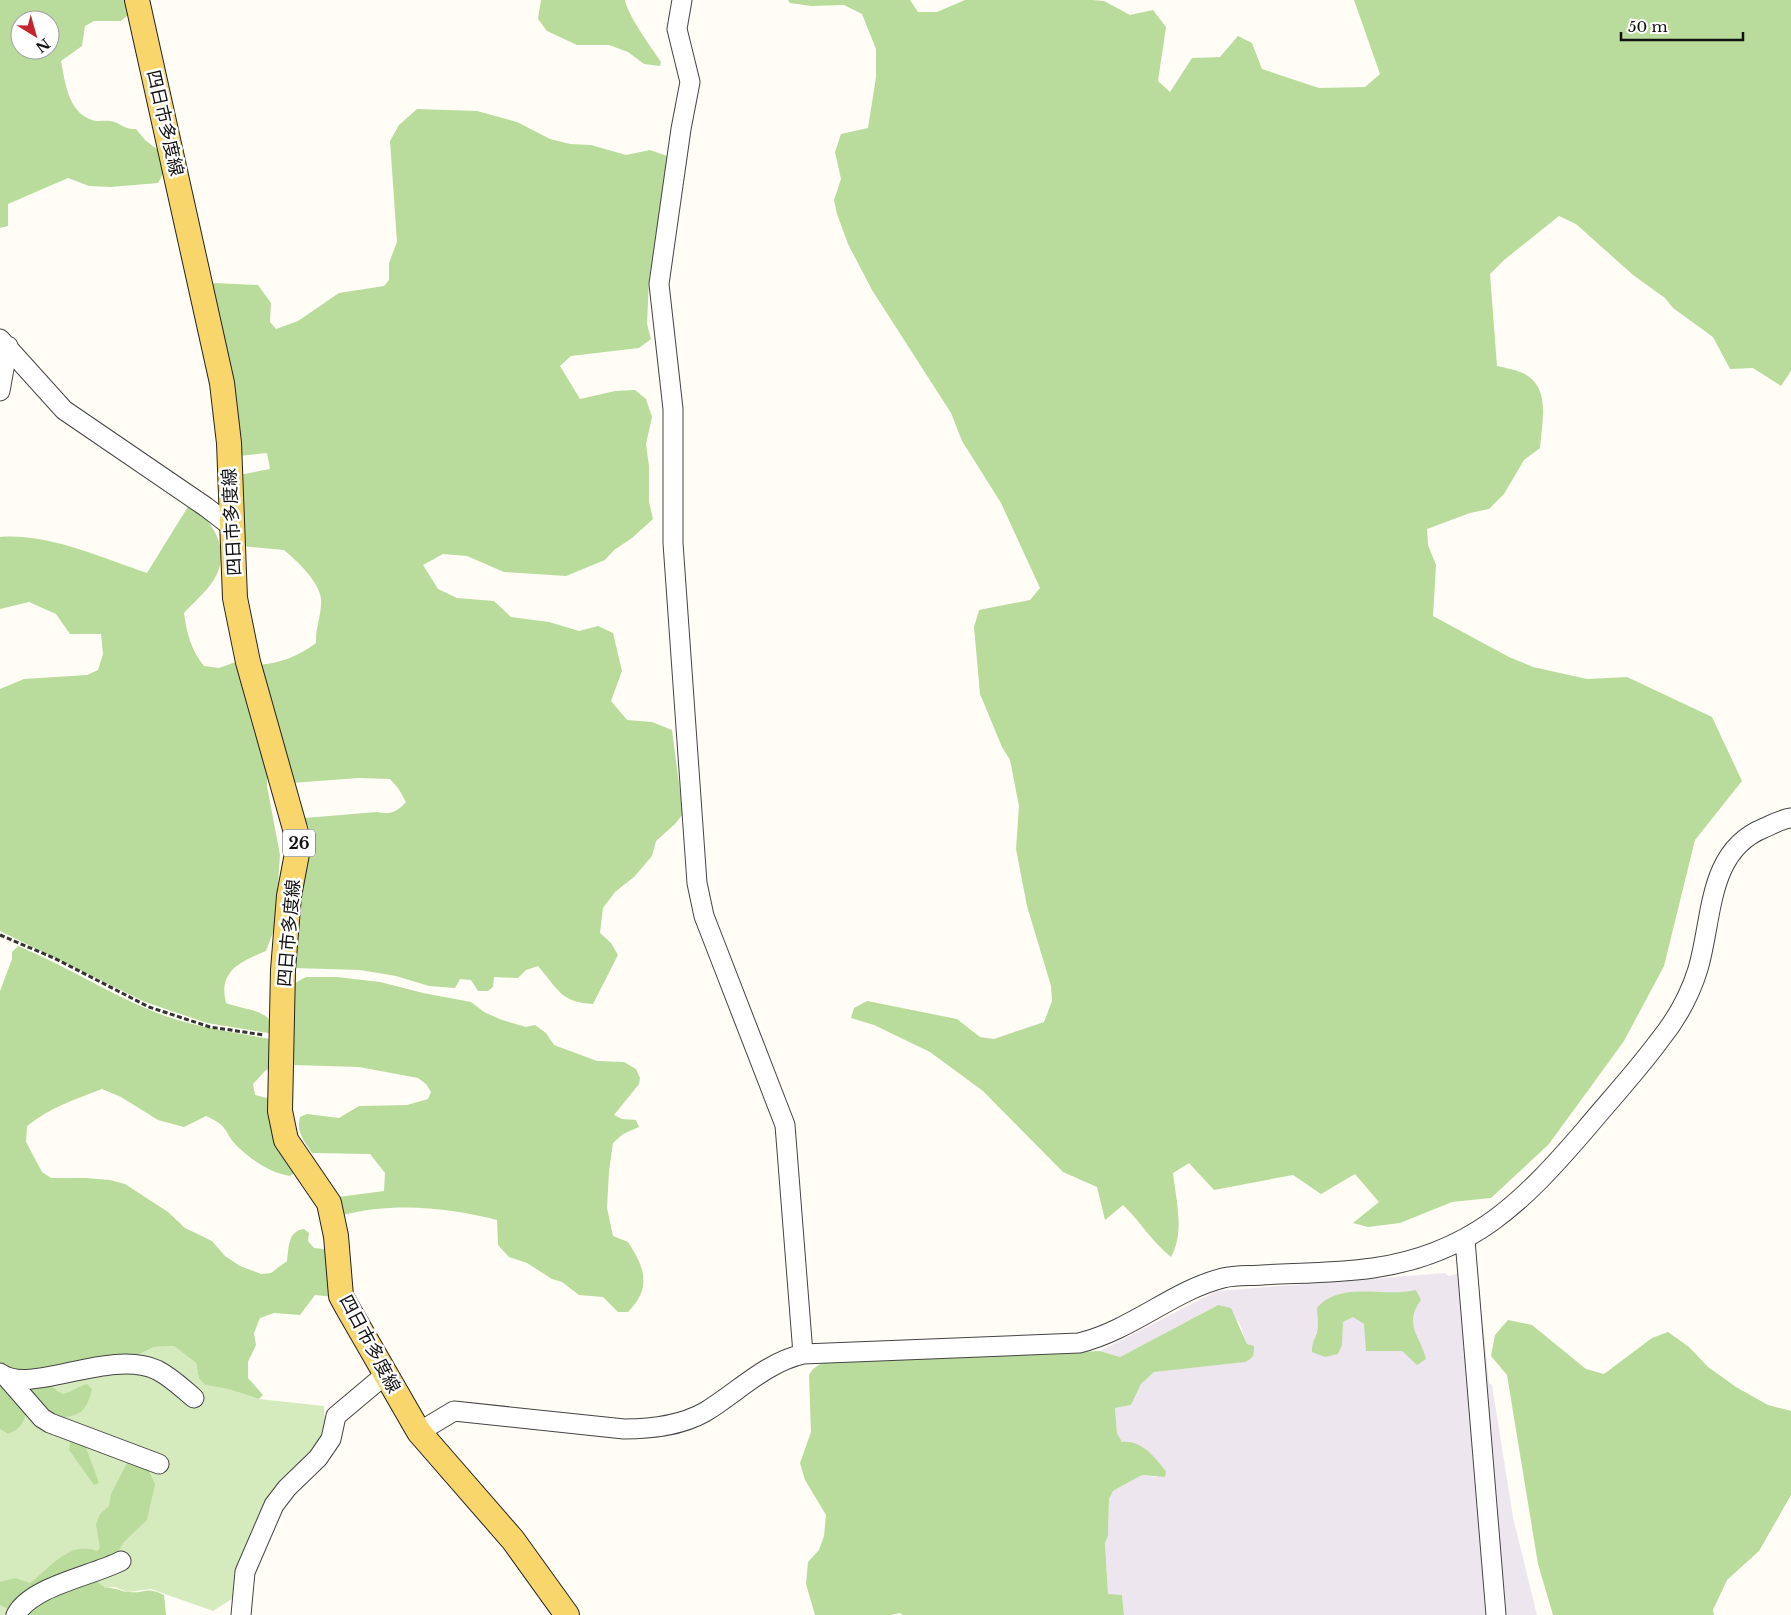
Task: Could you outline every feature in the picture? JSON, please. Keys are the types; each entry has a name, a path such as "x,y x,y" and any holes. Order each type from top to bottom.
{"main road":[{"name":"四日市多度線","path":"137,0 222,383 229,443 236,598 248,662 299,842 289,896 283,970 280,1111 282,1130 292,1151 329,1202 336,1236 341,1296 419,1432 513,1540 567,1615"}],"street":[{"path":"682,0 677,29 690,82 678,147 659,284 673,409 673,542 697,883 704,916 785,1125 803,1354"},
{"path":"4,342 64,410 206,507 232,527"},
{"path":"0,392 4,342"},
{"path":"419,1432 454,1410 624,1429 661,1427 679,1423 705,1412 767,1368 787,1357 803,1354 1079,1343 1100,1338 1192,1290 1224,1278 1374,1268 1438,1252 1465,1240 1518,1202 1543,1177 1656,1046 1682,1007 1698,970 1718,879 1728,855 1741,841 1754,832 1791,818"},
{"path":"1465,1240 1496,1615"},
{"path":"4,1376 20,1380 46,1378 102,1365 139,1366 156,1370 176,1382 194,1398"},
{"path":"241,1615 245,1572 274,1505 287,1488 318,1458 331,1439 336,1416 386,1374"},
{"path":"4,1376 42,1418 50,1423 159,1464"},
{"path":"16,1615 19,1608 40,1593 102,1570 120,1561"}],"path":[{"path":"0,935 54,958 131,998 171,1015 210,1027 282,1037"}],"shaded area":[{"path":"1477,1267 1489,1383 1492,1385 1513,1517 1537,1615 1124,1615 1122,1596 1108,1595 1105,1543 1108,1536 1109,1499 1113,1491 1142,1475 1156,1477 1166,1471 1141,1446 1122,1442 1117,1433 1115,1408 1131,1405 1141,1384 1154,1372 1174,1368 1247,1344 1239,1322 1218,1305 1120,1357 1100,1351 1217,1291 1445,1273 1449,1276"}],"green space":[{"path":"0,0 125,0 129,14 121,21 94,21 85,26 82,46 61,61 64,78 73,103 84,116 96,121 111,121 136,129 145,140 158,150 165,170 158,183 111,187 89,186 68,178 8,204 8,226 0,228"},
{"path":"541,0 625,0 635,23 661,62 660,66 644,64 628,52 609,45 577,45 547,31 538,19"},
{"path":"788,0 910,0 918,12 937,12 965,0 1092,0 1104,1 1130,15 1153,10 1166,27 1158,81 1170,92 1192,58 1220,57 1238,36 1252,43 1262,69 1319,88 1365,87 1380,74 1354,0 1791,0 1791,371 1781,386 1753,368 1730,369 1713,337 1673,308 1665,298 1633,275 1576,224 1559,216 1504,260 1490,274 1497,366 1520,372 1537,385 1543,404 1540,448 1524,460 1504,494 1489,509 1470,513 1427,529 1428,545 1436,565 1433,616 1509,657 1533,667 1587,679 1627,677 1712,717 1742,781 1695,840 1664,966 1624,1041 1549,1144 1491,1198 1452,1202 1400,1223 1368,1227 1353,1223 1379,1202 1355,1174 1321,1194 1293,1175 1214,1190 1189,1163 1173,1173 1179,1227 1178,1237 1171,1257 1123,1205 1105,1220 1097,1187 1063,1172 983,1091 930,1052 874,1025 851,1018 854,1008 867,1001 957,1019 980,1037 994,1039 1044,1022 1052,1001 1051,986 1027,906 1016,849 1019,806 1010,760 1002,747 980,694 974,627 979,610 1030,600 1040,588 1001,503 962,441 951,413 872,290 848,244 837,214 834,200 841,179 835,152 841,134 868,128 876,77 876,49 862,14 844,5 811,6 790,3"},
{"path":"417,109 477,111 517,122 550,139 570,144 591,145 626,155 650,150 667,156 669,160 649,279 647,324 651,339 639,348 571,356 560,366 580,399 615,391 635,390 646,399 652,417 646,444 649,466 649,502 653,519 632,538 614,550 605,560 566,576 504,572 467,556 443,554 423,565 438,589 457,598 494,601 511,617 549,622 579,631 598,626 613,633 622,671 611,701 627,720 652,722 672,730 683,814 656,841 652,856 634,877 615,892 603,908 600,933 611,943 618,955 593,1004 582,1003 566,997 555,988 538,966 526,970 518,978 494,977 493,987 488,991 478,991 471,980 460,979 455,988 429,986 396,976 360,970 294,968 299,885 311,850 312,834 304,818 377,812 390,813 400,808 406,802 390,779 358,778 292,783 258,665 274,663 288,658 316,643 321,600 320,593 312,579 284,550 241,546 239,475 270,469 267,453 238,456 209,287 214,283 258,285 271,303 270,322 276,329 298,321 339,293 384,286 389,280 389,263 397,242 390,141 399,125"},
{"path":"189,505 213,529 221,549 221,560 213,581 184,613 188,635 196,654 204,666 219,668 241,660 267,761 267,786 280,855 275,927 266,951 248,959 233,969 228,975 224,992 226,1003 258,1012 269,1019 274,1024 273,1032 268,1033 207,1023 145,1002 0,931 0,689 24,679 87,675 98,670 103,654 101,634 70,634 56,614 29,602 0,609 0,537 37,539 56,543 147,573"},
{"path":"18,946 118,996 167,1017 275,1040 274,1065 265,1071 253,1084 255,1095 271,1099 296,1172 290,1176 276,1172 256,1162 234,1143 223,1127 206,1116 184,1127 158,1120 121,1097 102,1089 63,1104 35,1120 27,1126 26,1142 42,1172 51,1178 86,1178 110,1180 125,1184 168,1212 185,1228 212,1241 225,1256 240,1266 261,1274 271,1273 287,1261 290,1240 299,1230 304,1229 309,1233 308,1241 314,1248 324,1249 329,1253 335,1297 315,1295 300,1315 274,1313 260,1318 254,1333 256,1345 248,1362 248,1378 263,1395 259,1399 228,1389 205,1385 199,1379 196,1363 174,1346 154,1347 127,1360 21,1376 0,1364 0,991 12,959 12,952"},
{"path":"306,977 337,977 380,982 423,993 471,1002 484,1012 502,1020 526,1027 535,1025 546,1033 554,1045 597,1061 624,1062 636,1069 640,1078 639,1084 614,1115 622,1119 636,1120 639,1127 623,1134 613,1143 607,1208 613,1236 628,1242 642,1269 643,1286 641,1295 628,1312 618,1312 603,1297 579,1295 562,1282 552,1279 527,1263 509,1257 498,1245 497,1220 440,1209 400,1207 381,1208 343,1215 338,1197 384,1191 385,1173 370,1154 312,1153 300,1132 300,1117 307,1114 339,1118 359,1106 407,1105 428,1099 431,1092 426,1084 418,1078 359,1067 293,1065 288,1061 293,984"},
{"path":"1416,1290 1421,1300 1413,1316 1414,1330 1426,1359 1417,1365 1402,1351 1366,1351 1364,1324 1353,1317 1343,1322 1342,1345 1338,1354 1325,1357 1312,1352 1318,1330 1317,1308 1327,1300 1338,1294 1351,1292 1404,1292"},
{"path":"1218,1305 1231,1308 1247,1344 1254,1346 1252,1358 1245,1362 1154,1372 1141,1384 1131,1405 1115,1408 1117,1433 1122,1442 1136,1444 1147,1450 1166,1471 1165,1477 1142,1475 1113,1491 1109,1499 1108,1536 1105,1543 1108,1594 1122,1595 1124,1615 903,1615 900,1613 891,1615 815,1615 806,1584 808,1562 819,1550 824,1536 826,1515 805,1480 800,1463 811,1432 809,1375 813,1369 820,1364 832,1361 1100,1351 1120,1357"},
{"path":"1508,1320 1532,1325 1586,1369 1604,1374 1652,1338 1668,1332 1689,1347 1708,1367 1736,1387 1768,1405 1791,1411 1791,1495 1759,1551 1727,1580 1713,1610 1714,1615 1553,1615 1538,1564 1507,1375 1491,1356 1495,1335"},
{"path":"174,1346 196,1363 199,1379 205,1385 228,1389 259,1399 324,1406 326,1437 282,1489 235,1597 213,1611 151,1589 128,1592 115,1587 105,1588 27,1615 0,1615 0,1364 127,1360 154,1347"},
{"path":"0,1379 27,1411 20,1426 8,1434 0,1429"},
{"path":"50,1384 63,1394 87,1384 92,1389 85,1408 77,1414 58,1419 47,1413 30,1393 34,1386"},
{"path":"71,1439 84,1442 99,1483 94,1485 69,1450"},
{"path":"129,1459 147,1467 155,1484 147,1520 123,1543 116,1556 12,1611 0,1605 0,1582 15,1578 30,1583 69,1552 78,1549 97,1551 100,1548 96,1524 100,1514 109,1506 111,1494"},
{"path":"93,1578 105,1588 129,1592 153,1591 164,1595 166,1615 27,1615 32,1607"}]}
